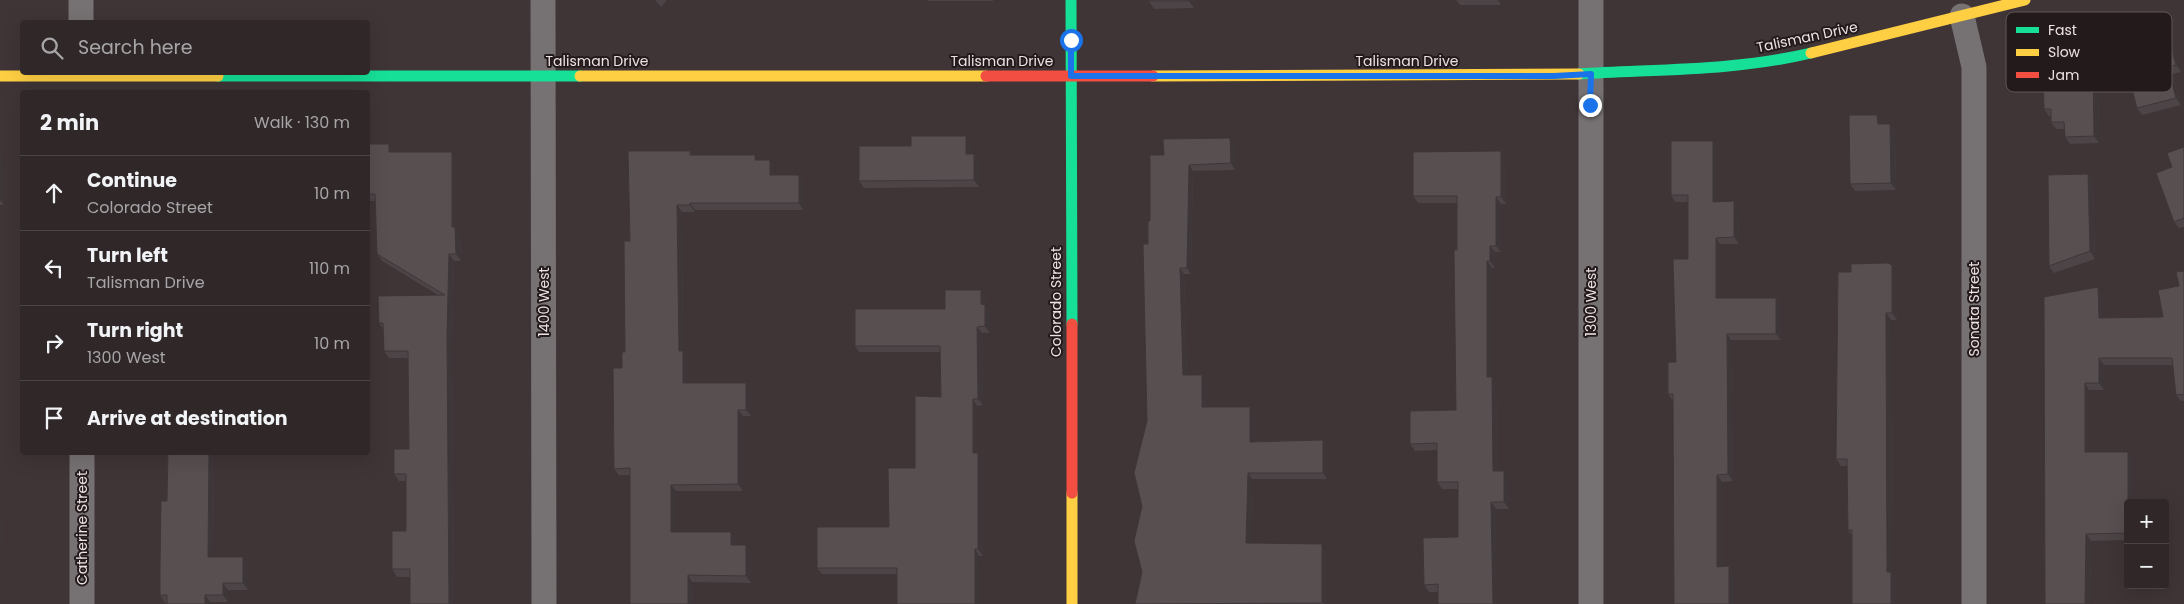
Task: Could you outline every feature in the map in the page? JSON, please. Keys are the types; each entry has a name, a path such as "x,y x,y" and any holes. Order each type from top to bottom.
{"street":[{"path":"81,0 81,20"},
{"name":"1400 West","path":"543,0 544,604"},
{"name":"Colorado Street","path":"1071,0 1072,604"},
{"name":"1300 West","path":"1591,0 1591,604"},
{"name":"Talisman Drive","path":"0,76 82,80 544,76 1554,76 1712,69 1761,64 1809,54 2025,0"},
{"name":"Sonata Street","path":"1962,16 1974,67 1974,604"},
{"name":"Catherine Street","path":"82,455 82,604"}],"building":[{"path":"1189,0 1189,1 1149,1"},
{"path":"2172,50 2176,65 2172,66"},
{"path":"2172,82 2176,98 2137,108 2133,92 2172,92"},
{"path":"2044,92 2093,92 2094,136 2065,137 2064,122 2051,122 2051,109 2044,109"},
{"path":"1849,115 1877,115 1878,124 1890,124 1891,183 1850,184"},
{"path":"911,136 966,136 966,154 974,154 974,180 859,181 859,146 911,146"},
{"path":"1230,138 1231,163 1189,165 1187,268 1180,268 1183,375 1202,375 1202,407 1250,407 1250,442 1323,440 1323,473 1248,473 1246,543 1322,544 1322,603 1135,604 1142,572 1134,541 1142,506 1134,473 1147,421 1143,244 1148,244 1148,221 1150,221 1150,155 1164,155 1163,139"},
{"path":"1671,141 1713,141 1713,202 1734,201 1734,237 1716,238 1716,298 1776,298 1776,334 1727,334 1728,474 1717,475 1717,567 1729,566 1729,604 1674,604 1673,394 1668,394 1668,362 1676,362 1673,259 1688,259 1688,195 1671,195"},
{"path":"370,144 389,144 389,152 452,152 452,227 455,227 456,254 449,254 447,335 449,604 410,604 410,569 392,569 392,531 406,531 406,474 394,474 394,449 409,449 408,351 384,351 383,323 379,323 378,296 445,295 377,254 375,194 370,194"},
{"path":"2184,147 2184,218 2174,222 2156,173 2172,167 2167,153"},
{"path":"628,151 690,151 690,155 755,155 755,160 770,160 770,175 799,175 799,203 690,203 690,205 677,205 679,351 683,351 683,383 746,383 746,410 738,410 738,484 671,485 671,532 731,532 731,545 746,545 746,576 688,575 688,604 630,604 630,468 614,469 613,368 622,368 622,352 625,352 624,241 630,241"},
{"path":"1501,151 1501,197 1496,197 1496,246 1490,246 1490,261 1487,261 1487,377 1492,377 1493,471 1504,471 1504,502 1491,502 1493,604 1438,604 1438,584 1424,585 1423,538 1458,537 1458,482 1437,482 1437,443 1410,444 1410,411 1456,410 1454,250 1457,250 1457,196 1413,196 1413,152"},
{"path":"2088,174 2090,251 2049,266 2048,175"},
{"path":"1888,263 1892,265 1892,313 1886,313 1887,572 1891,572 1891,604 1852,604 1852,530 1848,530 1847,459 1836,459 1838,272 1851,272 1851,264"},
{"path":"2184,271 2184,394 2176,395 2172,358 2099,358 2099,383 2085,383 2085,452 2128,452 2128,499 2124,499 2124,533 2086,534 2085,604 2045,604 2044,297 2098,287 2099,318 2163,317 2158,290 2179,286 2176,272"},
{"path":"945,290 981,290 981,304 985,305 985,326 977,327 978,399 973,399 973,453 978,453 978,549 975,549 975,604 897,604 897,568 817,568 817,527 889,527 888,468 915,468 915,396 941,397 940,346 855,346 855,309 945,309"},
{"path":"168,455 209,455 208,557 243,557 243,583 223,583 223,595 205,595 205,604 167,604 167,595 160,595 161,501 167,501"}],"traffic: fast":[{"path":"1071,0 1072,324"},
{"path":"1579,74 1725,66 1782,59 1811,53"},
{"path":"218,76 580,76"}],"traffic: slow":[{"path":"1811,53 2025,0"},
{"path":"1153,76 1579,74"},
{"path":"0,76 218,76"},
{"path":"580,76 986,76"},
{"path":"1072,493 1072,604"}],"traffic: jam":[{"path":"986,76 1153,76"},
{"path":"1072,324 1072,493"}],"route":[{"path":"1071,40 1071,76 1554,76 1591,74 1590,105"}]}
